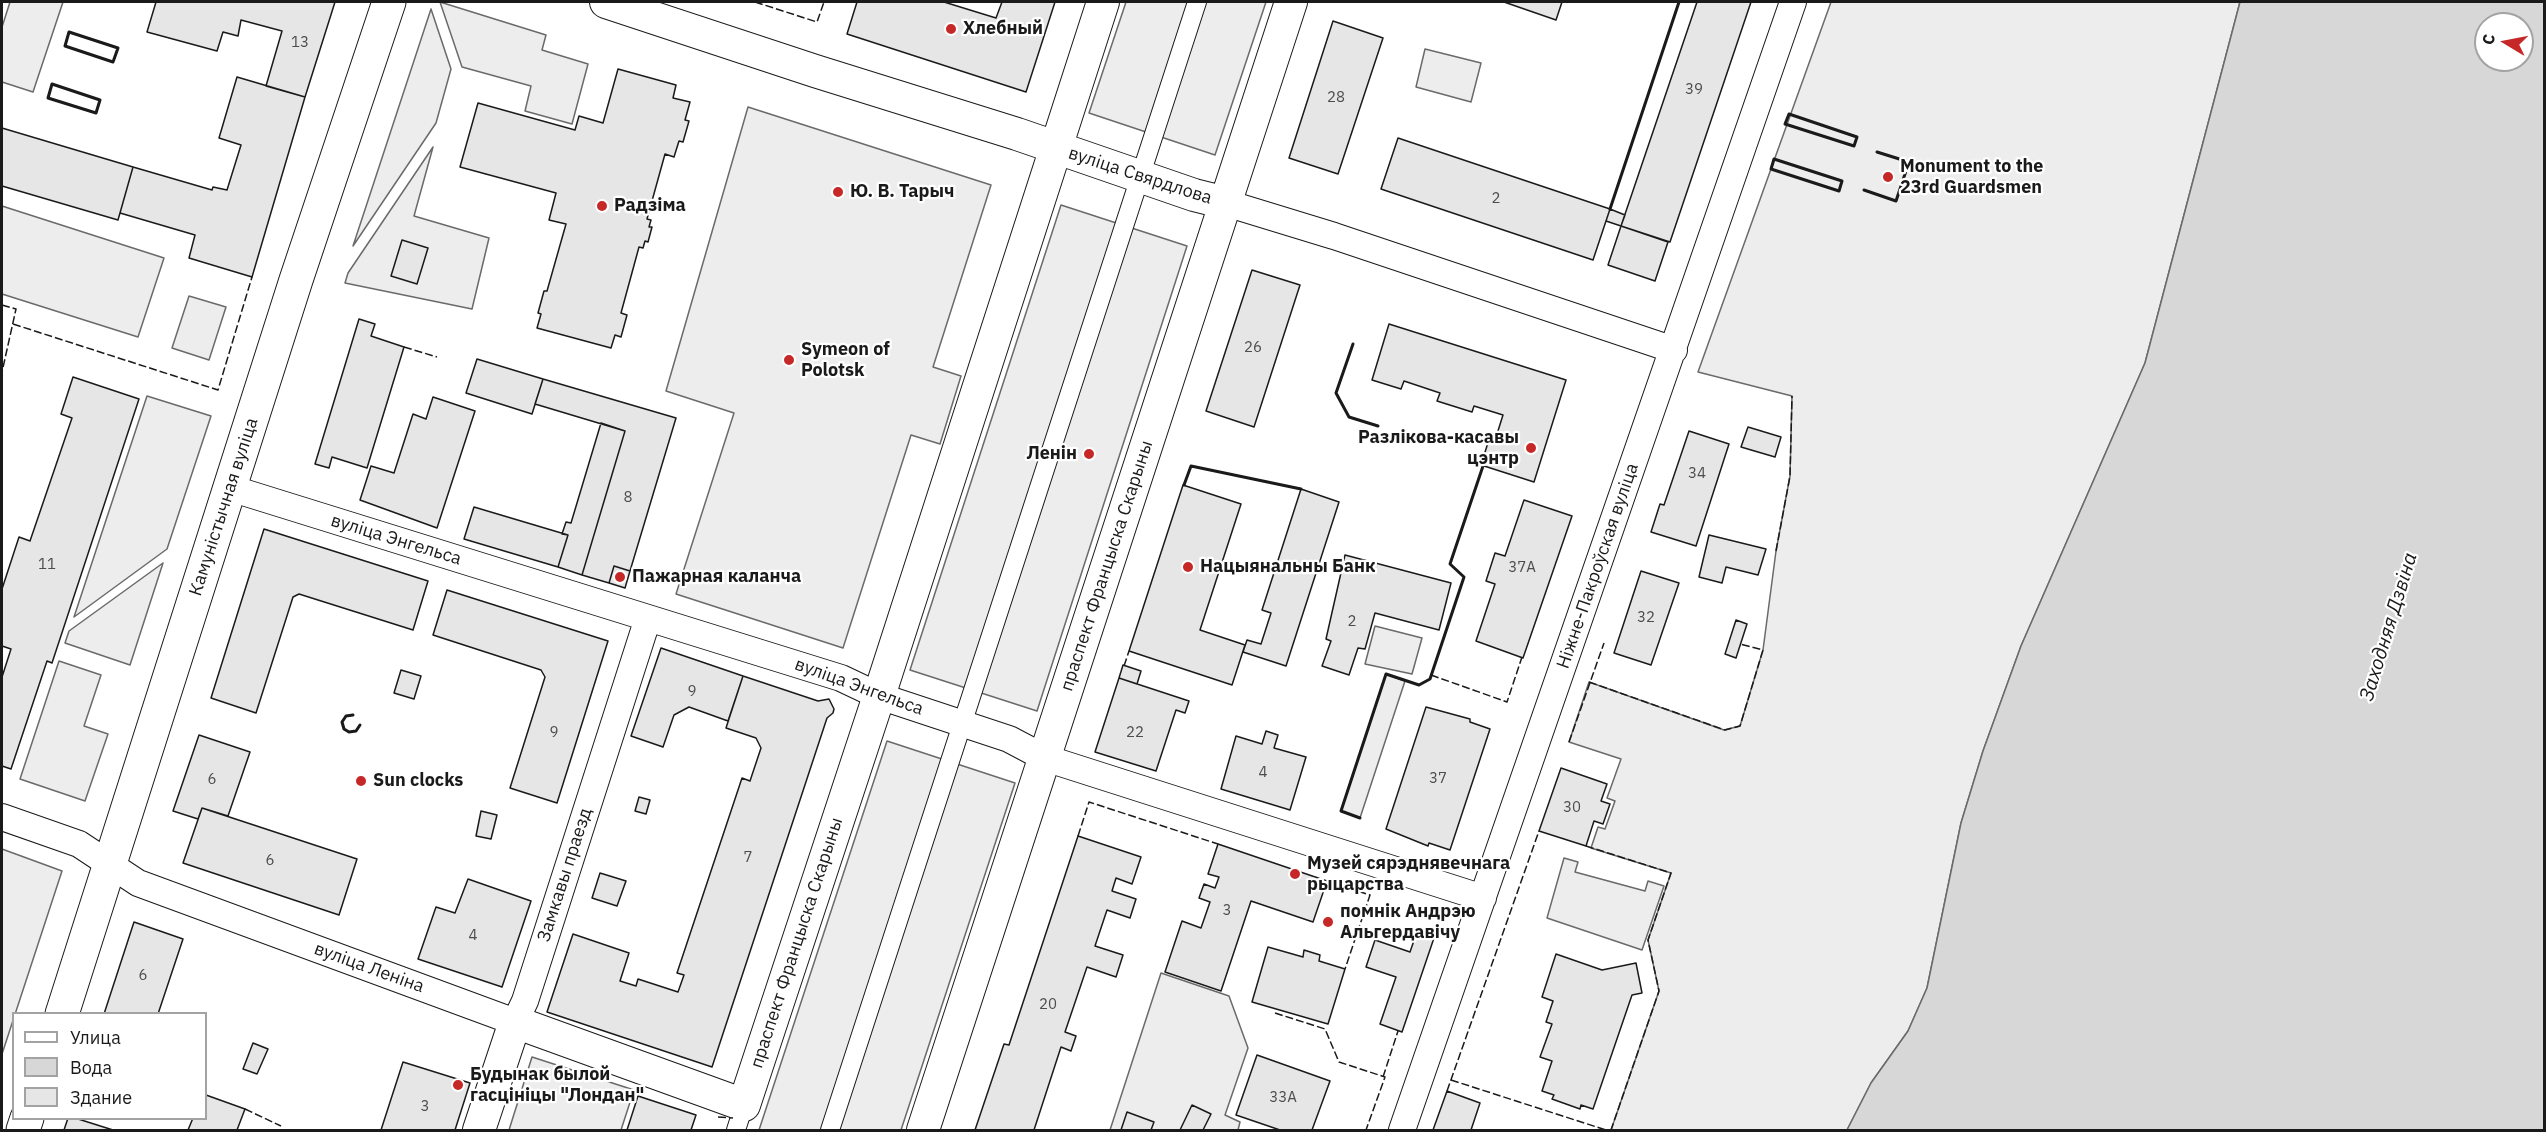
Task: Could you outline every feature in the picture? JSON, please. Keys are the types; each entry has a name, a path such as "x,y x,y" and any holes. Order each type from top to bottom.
{"main road":[{"name":"Камуністычная вуліца","path":"63,1012 388,2"}],"street":[{"name":"вуліца Свярдлова","path":"606,2 1017,134 1141,177 1334,236 1674,350"},
{"name":"праспект Францыска Скарыны","path":"740,1118 1103,2"},
{"path":"830,1131 1197,2"},
{"name":"праспект Францыска Скарыны","path":"923,1131 1291,2"},
{"name":"Ніжне-Пакроўская вуліца","path":"1402,1131 1793,2"},
{"name":"вуліца Энгельса","path":"230,488 841,678 879,696 1009,739 1045,758 1483,898"},
{"name":"Замкавы праезд","path":"479,1131 528,990 648,618"},
{"name":"вуліца Леніна","path":"2,817 79,844 138,883 515,1022 740,1118"}],"shaded area":[{"path":"10,2 63,2 33,92 2,82 2,27"},
{"path":"440,2 546,35 542,50 588,64 572,124 525,111 531,86 462,67"},
{"path":"1126,2 1266,2 1215,155 1089,113"},
{"path":"1831,2 2240,2 2145,363 2021,646 1983,751 1961,823 1927,988 1908,1031 1871,1083 1847,1130 1611,1130 1659,991 1648,940 1671,873 1591,848 1598,827 1605,829 1615,801 1607,798 1621,759 1569,742 1589,682 1724,730 1740,726 1763,650 1776,551 1790,476 1792,396 1698,372"},
{"path":"431,9 451,69 436,123 353,246"},
{"path":"1425,49 1481,63 1471,102 1416,87"},
{"path":"748,107 991,185 933,367 961,376 940,444 911,435 843,648 676,594 734,413 666,391"},
{"path":"433,147 414,216 489,238 472,309 345,283 348,273"},
{"path":"1061,205 1187,246 1037,711 910,670"},
{"path":"2,206 164,258 138,337 2,294"},
{"path":"189,296 226,307 209,360 172,348"},
{"path":"147,396 211,416 167,549 74,617"},
{"path":"163,563 130,665 65,643 69,631"},
{"path":"1375,626 1422,638 1412,674 1365,664"},
{"path":"59,661 101,675 84,726 108,734 85,801 20,779"},
{"path":"1386,674 1405,681 1360,818 1341,811"},
{"path":"887,741 1015,783 901,1130 759,1130"},
{"path":"2,849 62,871 16,1012 12,1012 12,1024 2,1054"},
{"path":"1564,858 1578,862 1575,872 1645,891 1648,881 1664,886 1642,950 1547,918"},
{"path":"1161,973 1229,996 1248,1048 1225,1115 1240,1122 1238,1130 1110,1130"},
{"path":"532,1057 634,1090 621,1130 509,1130"}],"water":[{"name":"Заходняя Дзвіна","path":"2240,2 2544,2 2544,1130 1847,1130 1871,1083 1908,1031 1927,988 1961,823 1983,751 2021,646 2145,363"}],"building":[{"path":"156,2 335,2 305,97 266,86 282,31 241,20 238,36 223,32 217,51 147,32"},
{"path":"857,2 944,2 996,18 1002,2 1055,2 1026,92 847,34"},
{"path":"1504,2 1562,2 1556,20"},
{"path":"1697,2 1751,2 1670,242 1621,226"},
{"path":"1333,21 1383,38 1338,174 1289,158"},
{"name":"Радзіма","path":"618,69 676,85 673,98 690,102 685,120 689,121 683,142 679,141 674,157 665,154 647,219 651,220 649,227 652,227 648,242 645,241 643,248 639,247 621,313 627,315 621,337 615,335 611,348 537,328 541,314 538,313 544,291 547,291 566,224 549,220 556,193 460,167 478,103 575,130 579,116 603,123"},
{"path":"237,77 305,97 252,277 189,258 195,235 120,213 133,167 212,190 213,187 227,190 241,145 219,138"},
{"path":"2,128 133,167 118,220 2,186"},
{"path":"1398,138 1610,209 1593,260 1381,189"},
{"path":"1610,209 1625,215 1621,226 1606,221"},
{"path":"1621,226 1668,242 1655,281 1608,265"},
{"path":"402,240 428,248 417,284 391,276"},
{"path":"1252,270 1300,285 1254,427 1206,411"},
{"path":"359,319 375,324 371,336 404,347 367,468 332,457 329,468 315,464"},
{"path":"1389,324 1566,380 1534,482 1481,465 1491,433 1497,434 1503,415 1474,406 1472,412 1437,401 1440,393 1404,381 1401,389 1372,380"},
{"path":"477,359 543,379 532,414 466,393"},
{"path":"73,377 139,399 52,663 47,661 11,769 2,766 2,677 11,649 2,646 2,589 19,537 30,541 72,418 61,414"},
{"path":"543,379 676,418 630,571 614,566 609,583 582,575 625,431 535,404"},
{"path":"433,397 475,411 437,528 360,500 371,466 394,473 413,414 426,419"},
{"path":"601,423 625,431 582,575 558,567 568,535 562,534 566,522 571,523"},
{"path":"1748,427 1781,437 1775,457 1741,447"},
{"path":"1689,431 1729,444 1696,546 1651,532 1660,504 1664,505"},
{"name":"Нацыянальны Банк","path":"1183,485 1241,504 1200,630 1245,645 1232,685 1129,651"},
{"path":"1301,489 1339,502 1286,666 1243,652 1247,640 1261,644 1271,613 1262,610"},
{"path":"1524,500 1572,516 1523,658 1476,641 1495,584 1486,581 1495,553 1505,556"},
{"path":"474,507 568,535 558,567 464,539"},
{"path":"264,529 428,581 413,630 299,594 293,597 256,713 211,698"},
{"path":"1709,535 1766,549 1758,575 1726,567 1722,583 1699,577"},
{"path":"1345,555 1451,583 1439,630 1375,613 1365,649 1358,648 1349,675 1322,666 1331,641 1326,639"},
{"name":"Пажарная каланча","path":"614,566 630,571 625,588 609,583"},
{"path":"1641,571 1679,583 1651,665 1614,653"},
{"path":"447,590 608,641 557,803 510,788 545,677 541,670 433,635"},
{"path":"1736,620 1747,624 1736,658 1725,654"},
{"path":"661,648 743,676 728,721 689,707 674,715 663,747 631,736"},
{"path":"1123,665 1141,671 1137,684 1119,678"},
{"path":"401,670 421,676 414,699 394,693"},
{"path":"743,676 818,701 829,699 834,709 827,718 712,1067 547,1012 573,934 629,953 620,981 636,986 638,979 678,992 684,975 677,973 742,778 750,781 761,748 756,738 726,728"},
{"path":"1119,678 1189,701 1185,713 1176,710 1156,771 1095,752"},
{"path":"1426,707 1470,719 1470,722 1490,729 1450,850 1429,843 1428,846 1386,829"},
{"path":"1266,731 1278,735 1274,748 1306,757 1290,810 1221,789 1236,736 1262,744"},
{"path":"199,735 250,752 228,816 202,808 198,819 173,811"},
{"path":"1561,768 1607,784 1601,801 1610,804 1603,824 1594,821 1586,846 1539,831"},
{"path":"639,797 650,800 646,814 635,811"},
{"path":"202,808 357,859 339,915 183,863"},
{"path":"481,811 497,815 491,839 476,836"},
{"path":"1078,836 1141,857 1132,884 1116,878 1112,891 1136,899 1130,918 1107,910 1095,946 1123,955 1116,977 1087,967 1065,1032 1076,1036 1071,1051 1061,1047 1034,1130 975,1130 1004,1044 1009,1045"},
{"path":"1218,844 1327,881 1313,922 1251,901 1221,991 1165,972 1182,921 1201,928 1210,902 1199,898 1204,884 1215,888 1219,877 1208,874"},
{"path":"600,873 626,881 617,906 592,898"},
{"path":"468,879 531,901 502,987 418,959 436,907 455,913"},
{"path":"134,922 183,939 159,1012 105,1012"},
{"path":"1418,929 1435,935 1402,1032 1380,1024 1396,977 1366,967 1375,940 1410,952"},
{"path":"1268,947 1303,957 1304,950 1320,955 1319,961 1345,969 1328,1024 1252,1002"},
{"path":"1556,954 1602,970 1636,963 1642,993 1632,995 1593,1109 1581,1105 1580,1109 1552,1099 1554,1095 1542,1091 1552,1061 1540,1057 1552,1024 1546,1022 1553,1001 1542,997"},
{"path":"253,1043 268,1049 257,1074 243,1069"},
{"path":"1257,1055 1330,1081 1312,1130 1280,1130 1236,1115"},
{"path":"403,1062 470,1083 455,1130 381,1130"},
{"path":"1447,1091 1480,1103 1471,1130 1433,1130"},
{"path":"207,1095 245,1109 237,1130 188,1130 192,1120 207,1120"},
{"path":"638,1096 696,1115 691,1130 627,1130"},
{"path":"1192,1105 1211,1114 1203,1130 1180,1130"},
{"path":"1127,1112 1154,1122 1151,1130 1121,1130"},
{"path":"67,1120 81,1120 113,1130 64,1130"}],"fence":[{"path":"755,2 817,22 824,2"},
{"path":"13,324 218,390 252,277"},
{"path":"2,305 16,309 2,372"},
{"path":"404,347 437,357"},
{"path":"1776,551 1790,476 1792,396"},
{"path":"1569,742 1604,643"},
{"path":"1589,682 1725,730 1740,726 1763,650 1740,644"},
{"path":"1124,666 1129,651"},
{"path":"1431,675 1507,702 1522,657"},
{"path":"1078,836 1089,802 1218,844"},
{"path":"1447,1091 1539,831"},
{"path":"1586,846 1671,873 1648,940 1659,991 1611,1130"},
{"path":"1327,881 1370,895 1345,969"},
{"path":"1275,1013 1325,1029 1339,1062 1385,1077 1366,1130"},
{"path":"1383,1077 1398,1031"},
{"path":"1451,1080 1606,1130"},
{"path":"245,1109 281,1126"},
{"path":"718,1117 733,1118"}],"wall":[{"path":"1610,209 1679,2"},
{"path":"69,32 118,48 113,62 65,46 69,32"},
{"path":"52,84 100,100 96,113 48,98 52,84"},
{"path":"1789,114 1857,137 1854,146 1785,124 1789,114"},
{"path":"1864,190 1896,201 1909,162 1877,152"},
{"path":"1774,159 1842,181 1839,191 1771,169 1774,159"},
{"path":"1353,344 1336,393 1349,417 1378,426"},
{"path":"1184,485 1191,466 1301,489"},
{"path":"1360,818 1341,811 1386,674 1419,685 1430,679 1464,577 1450,564 1483,466"},
{"path":"353,715 346,716 342,722 344,729 349,732 356,731 360,725"}],"place":[{"name":"Хлебный","path":"951,29"},
{"name":"Monument to the 23rd Guardsmen","path":"1888,177"},
{"name":"Ю. В. Тарыч","path":"838,192"},
{"name":"Радзіма","path":"602,206"},
{"name":"Symeon of Polotsk","path":"789,360"},
{"name":"Разлікова-касавы цэнтр","path":"1531,448"},
{"name":"Ленін","path":"1089,454"},
{"name":"Нацыянальны Банк","path":"1188,567"},
{"name":"Пажарная каланча","path":"620,577"},
{"name":"Sun clocks","path":"361,781"},
{"name":"Музей сярэднявечнага рыцарства","path":"1295,874"},
{"name":"помнік Андрэю Альгердавічу","path":"1328,922"},
{"name":"Будынак былой гасцініцы \"Лондан\"","path":"458,1085"}]}
